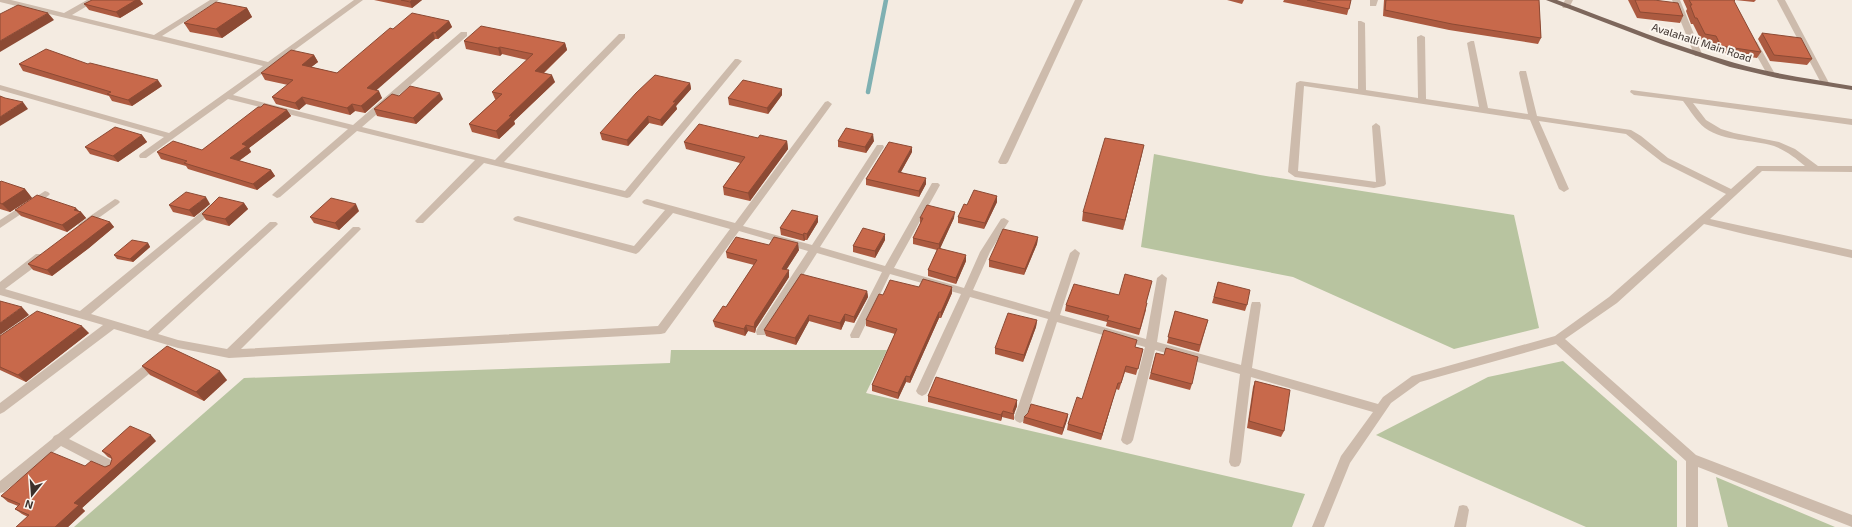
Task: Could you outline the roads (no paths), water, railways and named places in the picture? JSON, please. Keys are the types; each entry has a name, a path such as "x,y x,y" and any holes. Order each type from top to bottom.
{"main road":[{"name":"Avalahalli Main Road","path":"1550,0 1567,3 1698,54 1771,74 1852,88"}],"street":[{"path":"2,0 270,65"},
{"path":"66,16 93,0"},
{"path":"156,37 215,0"},
{"path":"144,156 270,65 356,0"},
{"path":"1003,162 1079,0"},
{"path":"1676,0 1698,54"},
{"path":"1781,0 1826,83"},
{"path":"12,12 25,6"},
{"path":"1361,23 1362,92"},
{"path":"277,195 464,34"},
{"path":"1749,34 1771,74"},
{"path":"497,163 622,36"},
{"path":"1421,37 1422,101"},
{"path":"1471,43 1484,111"},
{"path":"226,96 627,195 738,61"},
{"path":"1523,73 1533,118 1564,189"},
{"path":"1376,126 1381,184 1298,175 1293,172 1300,83 1628,132 1634,135 1664,159 1732,193"},
{"path":"0,87 171,136"},
{"path":"1634,92 1852,122"},
{"path":"1686,99 1704,123 1711,128 1732,136 1776,144 1787,148 1815,168"},
{"path":"0,291 50,308 112,324 178,344 229,354 661,330 828,104"},
{"path":"761,332 880,147"},
{"path":"420,221 482,159"},
{"path":"1318,527 1345,460 1387,400 1416,379 1558,339 1613,300 1760,168 1852,169"},
{"path":"855,335 888,269 935,186"},
{"path":"0,225 45,194"},
{"path":"76,230 114,202"},
{"path":"647,202 1380,409"},
{"path":"82,316 214,207"},
{"path":"518,219 636,250 671,209"},
{"path":"1702,220 1744,231 1852,254"},
{"path":"922,391 985,252 1004,221"},
{"path":"150,335 273,224"},
{"path":"229,354 356,229"},
{"path":"0,287 51,249"},
{"path":"1020,418 1055,317 1075,253"},
{"path":"1127,440 1151,344 1162,278"},
{"path":"1235,462 1256,305"},
{"path":"37,316 50,308"},
{"path":"0,410 112,324"},
{"path":"1558,339 1692,459 1852,521"},
{"path":"0,488 58,439 178,344"},
{"path":"58,439 111,466"},
{"path":"1692,459 1692,527"},
{"path":"1460,527 1463,510"}],"waterway":[{"path":"868,92 886,0"}]}
